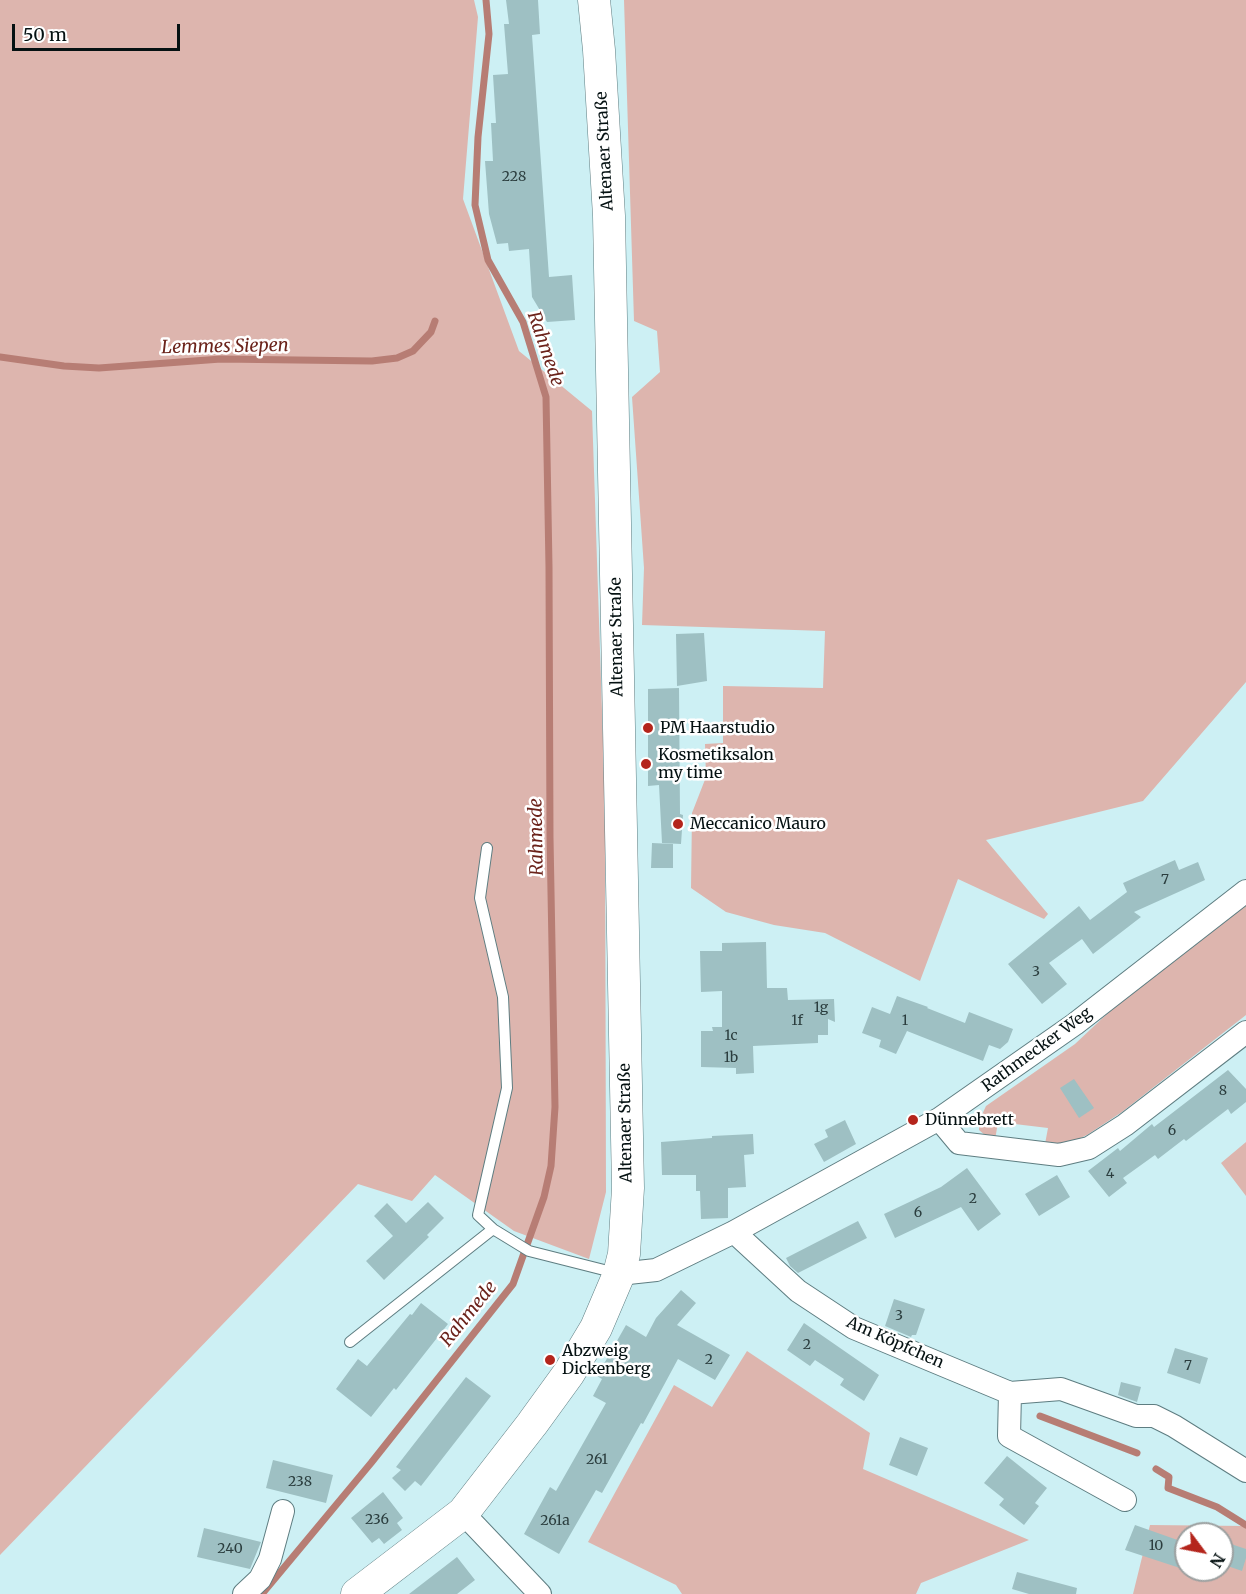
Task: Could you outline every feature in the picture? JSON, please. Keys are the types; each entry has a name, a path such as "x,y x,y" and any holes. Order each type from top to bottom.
{"main road":[{"name":"Altenaer Straße","path":"357,1594 463,1513 569,1373 596,1328 619,1274 624,1254 628,1188 609,216 594,0"}],"street":[{"name":"Rathmecker Weg","path":"619,1274 656,1270 734,1232 939,1119 1075,1024 1246,891"},
{"path":"939,1119 959,1143 1059,1155 1089,1148 1125,1125 1246,1032"},
{"name":"Am Köpfchen","path":"734,1232 798,1291 854,1328 1010,1393 1061,1389 1136,1416 1154,1416 1246,1471"},
{"path":"1010,1393 1009,1436 1125,1500"},
{"path":"244,1594 260,1579 270,1559 284,1511"},
{"path":"463,1513 540,1594"}],"lane":[{"path":"487,848 480,898 503,997 507,1088 478,1215 493,1229 529,1251 619,1274"},
{"path":"350,1342 493,1229"}],"shaded area":[{"path":"0,0 474,0 478,17 463,199 519,351 592,411 605,801 606,1192 589,1259 514,1231 435,1175 412,1201 358,1184 0,1555"},
{"path":"624,0 1246,0 1246,682 1143,801 986,840 1048,914 1044,919 958,879 920,981 825,933 774,925 726,912 691,888 692,813 706,777 705,744 723,743 723,686 823,688 825,631 642,625 644,568 632,397 660,372 657,331 634,321"},
{"path":"1246,901 1246,1015 1122,1112 1087,1135 1065,1145 1045,1144 1048,1128 998,1122 995,1140 979,1130 979,1121 986,1106 1075,1044 1177,948"},
{"path":"1246,1142 1246,1196 1221,1163"},
{"path":"747,1351 870,1433 863,1469 1029,1540 921,1583 916,1594 682,1594 676,1585 588,1542 674,1385 712,1407"},
{"path":"1150,1525 1174,1525 1174,1582 1234,1582 1234,1526 1246,1526 1246,1594 1133,1594"}],"building":[{"path":"506,0 538,0 540,34 532,35 549,277 572,275 575,320 547,322 532,297 529,249 509,251 508,243 497,244 489,214 485,161 493,161 491,123 496,123 493,75 508,74 504,24 509,24"},
{"path":"704,633 707,681 677,686 676,634"},
{"path":"679,688 680,814 683,815 681,844 662,843 659,785 648,786 648,689"},
{"path":"652,843 673,844 673,868 651,868"},
{"path":"1175,860 1179,870 1198,862 1205,880 1134,912 1141,917 1093,954 1082,939 1049,963 1067,984 1042,1004 1008,964 1079,906 1090,920 1127,892 1123,883"},
{"path":"766,942 767,988 787,988 788,1000 834,999 835,1022 828,1019 828,1035 818,1035 818,1043 753,1046 754,1073 736,1074 736,1068 701,1067 701,1031 713,1031 712,1027 722,1027 722,991 701,992 700,951 722,951 722,943"},
{"path":"897,996 965,1023 969,1012 1013,1029 1008,1042 1000,1049 989,1045 983,1061 907,1031 896,1054 879,1047 881,1040 862,1033 872,1007 890,1014"},
{"path":"1228,1070 1246,1089 1246,1102 1231,1114 1228,1109 1158,1159 1155,1155 1123,1178 1127,1183 1109,1197 1088,1171 1118,1148 1120,1151 1152,1124 1154,1127"},
{"path":"1074,1079 1094,1108 1079,1118 1060,1088"},
{"path":"845,1120 856,1144 824,1162 814,1144 828,1137 825,1130"},
{"path":"753,1134 754,1154 744,1155 746,1187 728,1188 728,1218 701,1219 700,1191 696,1191 696,1175 662,1175 661,1142"},
{"path":"967,1168 1001,1214 978,1231 961,1207 895,1238 884,1214 941,1187"},
{"path":"1057,1175 1070,1197 1039,1216 1025,1194"},
{"path":"428,1202 444,1218 427,1235 429,1237 384,1280 366,1261 393,1236 374,1216 387,1203 406,1223"},
{"path":"858,1221 867,1238 798,1273 790,1266 786,1258"},
{"path":"681,1290 696,1303 677,1325 730,1355 715,1380 678,1359 602,1493 596,1490 559,1554 524,1534 550,1487 556,1491 606,1403 593,1396 602,1379 597,1376 626,1325 646,1337 656,1318"},
{"path":"894,1299 925,1309 916,1335 911,1337 885,1326"},
{"path":"421,1303 448,1324 396,1390 394,1388 371,1417 336,1389 358,1359 367,1366"},
{"path":"804,1323 879,1375 864,1401 840,1385 844,1379 815,1360 810,1366 787,1350"},
{"path":"1175,1348 1208,1358 1200,1384 1167,1373"},
{"path":"466,1377 491,1396 421,1486 415,1481 405,1491 392,1478 401,1470 396,1467"},
{"path":"1121,1382 1141,1387 1137,1402 1118,1395"},
{"path":"900,1437 928,1448 917,1476 889,1465"},
{"path":"1007,1456 1047,1488 1035,1503 1039,1506 1024,1525 999,1505 1004,1499 984,1483"},
{"path":"273,1460 333,1475 326,1503 266,1488"},
{"path":"383,1492 403,1518 397,1523 402,1530 384,1544 379,1538 372,1543 351,1518"},
{"path":"1135,1525 1174,1539 1174,1566 1125,1550"},
{"path":"204,1528 261,1542 250,1569 197,1557"},
{"path":"1234,1545 1246,1549 1242,1571 1234,1568"},
{"path":"457,1557 475,1580 457,1594 409,1594"},
{"path":"1017,1572 1077,1588 1076,1594 1029,1594 1012,1589"}],"waterway":[{"name":"Rahmede","path":"262,1594 371,1463 513,1284 544,1197 551,1166 555,1107 546,397 523,322 488,260 475,205 478,137 489,34 486,0"},
{"name":"Lemmes Siepen","path":"0,357 64,366 99,368 221,359 372,361 397,358 413,351 431,332 435,321"},
{"path":"1040,1416 1137,1453"},
{"path":"1156,1469 1169,1477 1168,1488 1217,1507 1246,1525"}],"place":[{"name":"PM Haarstudio","path":"648,728"},
{"name":"Kosmetiksalon my time","path":"646,764"},
{"name":"Meccanico Mauro","path":"678,824"},
{"name":"Dünnebrett","path":"913,1120"},
{"name":"Abzweig Dickenberg","path":"550,1360"}]}
